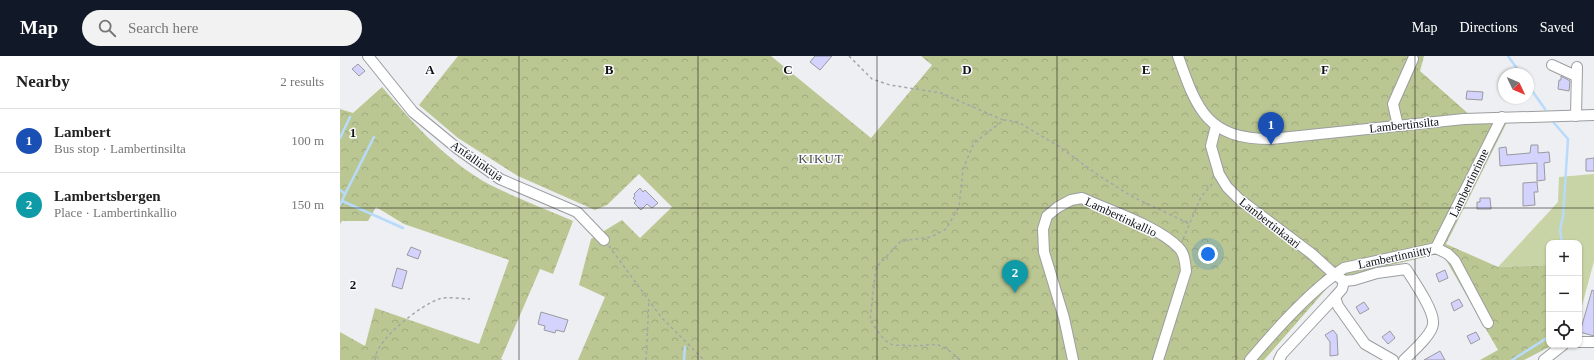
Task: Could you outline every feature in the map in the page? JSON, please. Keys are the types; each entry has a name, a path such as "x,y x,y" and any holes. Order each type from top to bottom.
{"street":[{"name":"Anfallinkuja","path":"368,56 413,112 458,149 500,179 577,212 604,240"},
{"path":"1178,56 1196,102 1203,113 1216,126"},
{"path":"1398,126 1392,104 1413,59"},
{"path":"1552,66 1576,72 1576,116"},
{"name":"Lambertinsilta","path":"1216,126 1241,137 1271,139 1502,117 1594,115"},
{"name":"Lambertinrinne","path":"1436,248 1502,117"},
{"name":"Lambertinkaari","path":"1216,126 1211,146 1219,174 1227,188 1239,199 1336,273 1337,276 1344,281"},
{"name":"Lambertinkallio","path":"1073,360 1064,318 1044,252 1043,229 1047,216 1058,207 1071,200 1082,198 1157,232 1179,248"},
{"path":"1158,360 1186,271 1185,257 1179,248"},
{"name":"Lambertinniitty","path":"1336,273 1344,268 1436,248 1448,254 1455,261 1488,323"},
{"path":"1279,360 1282,354 1342,289 1344,281 1354,280 1377,273 1406,269 1431,313 1433,324 1427,335 1404,360"},
{"path":"1250,360 1300,305 1336,273"},
{"path":"1335,297 1341,312 1364,344 1393,360"},
{"path":"1582,342 1594,342"},
{"path":"1544,360 1559,348"}],"path":[{"path":"850,56 872,79 890,85 941,93 1004,120 1018,122 1060,146 1095,173 1131,196 1190,224"},
{"path":"960,360 947,348 937,343 916,347 891,344 881,335 870,320 876,268 901,241 931,237 946,229 959,207 963,169 974,143 1004,120"},
{"path":"1179,248 1201,197 1219,174"},
{"path":"604,240 661,317 704,360"},
{"path":"375,360 380,347 398,327 423,306 440,298 470,300"},
{"path":"646,360 649,300"}],"green space":[{"path":"458,56 771,56 871,138 932,65 921,56 1424,56 1420,71 1471,116 1508,120 1446,244 1498,267 1546,265 1547,348 1524,360 1480,360 1498,350 1442,253 1336,278 1264,360 578,360 605,297 579,285 591,239 622,220 640,238 672,207 639,174 607,205 595,210 518,176 458,138 419,105"},
{"path":"382,87 441,150 468,172 504,192 573,221 553,274 540,269 501,359 503,360 340,360 340,332 365,346 375,308 479,344 509,260 404,224 376,207 368,221 342,221 340,224 340,109 353,113"},
{"path":"1594,174 1594,261 1582,306 1582,240 1546,240 1546,265 1498,267 1558,202 1559,177"}],"building":[{"path":"815,56 832,56 820,70 810,62"},
{"path":"358,64 365,71 359,76 352,69"},
{"path":"1561,76 1570,81 1569,91 1558,89"},
{"path":"1467,91 1483,92 1482,100 1466,99"},
{"path":"1531,145 1538,145 1538,153 1549,152 1550,162 1544,163 1545,180 1537,181 1537,163 1500,166 1499,148 1506,147 1507,155 1530,153"},
{"path":"1594,158 1594,171 1586,171 1586,159"},
{"path":"1537,182 1538,192 1534,192 1535,205 1523,206 1523,183"},
{"path":"640,188 643,192 645,190 658,203 652,208 647,204 641,210 634,203 636,201 633,198 635,196 634,194"},
{"path":"1480,198 1490,198 1491,209 1477,209 1477,202 1480,202"},
{"path":"411,247 421,251 418,259 407,255"},
{"path":"397,268 407,271 402,289 392,286"},
{"path":"1445,270 1448,278 1439,282 1436,274"},
{"path":"1592,290 1594,291 1594,336 1582,333 1582,325"},
{"path":"1459,299 1463,306 1454,311 1451,303"},
{"path":"1364,302 1369,309 1360,314 1356,307"},
{"path":"541,312 568,320 564,332 556,330 555,333 544,330 545,326 538,324"},
{"path":"1333,330 1337,335 1338,355 1330,356 1330,342 1325,335"},
{"path":"1390,331 1395,338 1388,344 1382,337"},
{"path":"1476,332 1480,339 1471,344 1467,336"},
{"path":"1440,351 1445,360 1424,360"}],"waterway":[{"path":"1508,56 1517,68"},
{"path":"1534,93 1545,109"},
{"path":"340,138 350,117"},
{"path":"1554,123 1568,139 1563,217 1560,229 1562,240"},
{"path":"345,194 374,137"},
{"path":"340,190 345,194 340,205"},
{"path":"342,201 403,228"},
{"path":"1512,360 1546,339"},
{"path":"684,360 685,347"}],"place":[{"name":"Lambert","path":"1271,145"},
{"name":"Lambertsbergen","path":"1015,293"}],"district":[{"name":"KIKUT","path":"821,158"}]}
